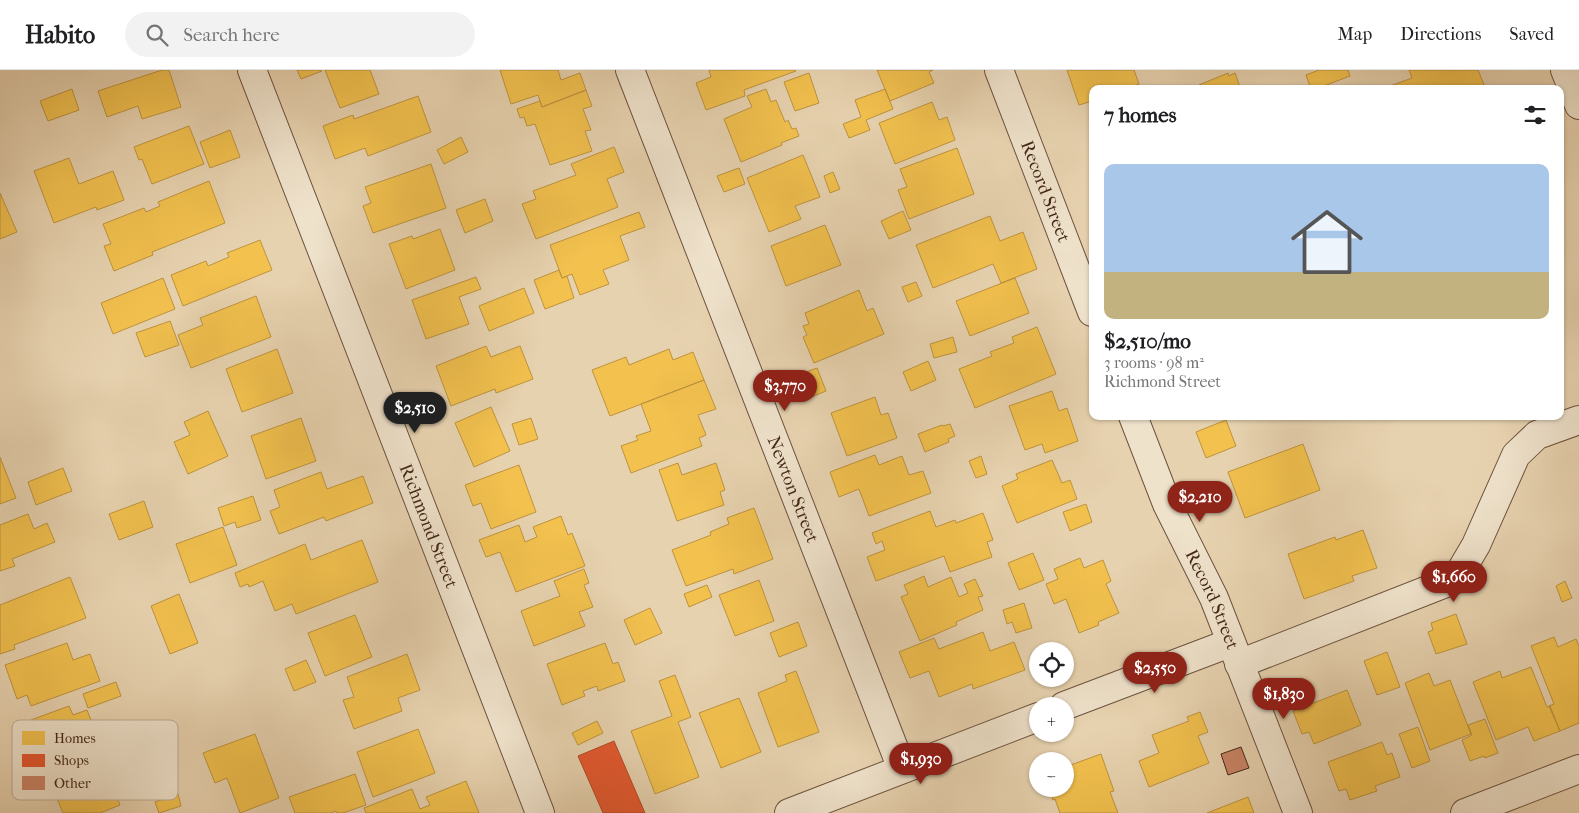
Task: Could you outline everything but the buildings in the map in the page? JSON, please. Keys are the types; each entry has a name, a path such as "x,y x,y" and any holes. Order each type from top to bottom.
{"street":[{"name":"Richmond Street","path":"252,70 540,813"},
{"name":"Newton Street","path":"630,70 902,769"},
{"name":"Record Street","path":"999,70 1089,304"},
{"path":"1566,70 1579,105"},
{"name":"Record Street","path":"1135,420 1167,504 1214,598 1298,813"},
{"path":"1074,703 1235,653 1456,579 1476,545 1516,455 1537,435 1579,420"},
{"path":"790,813 1029,720"},
{"path":"1465,813 1579,769"}]}
